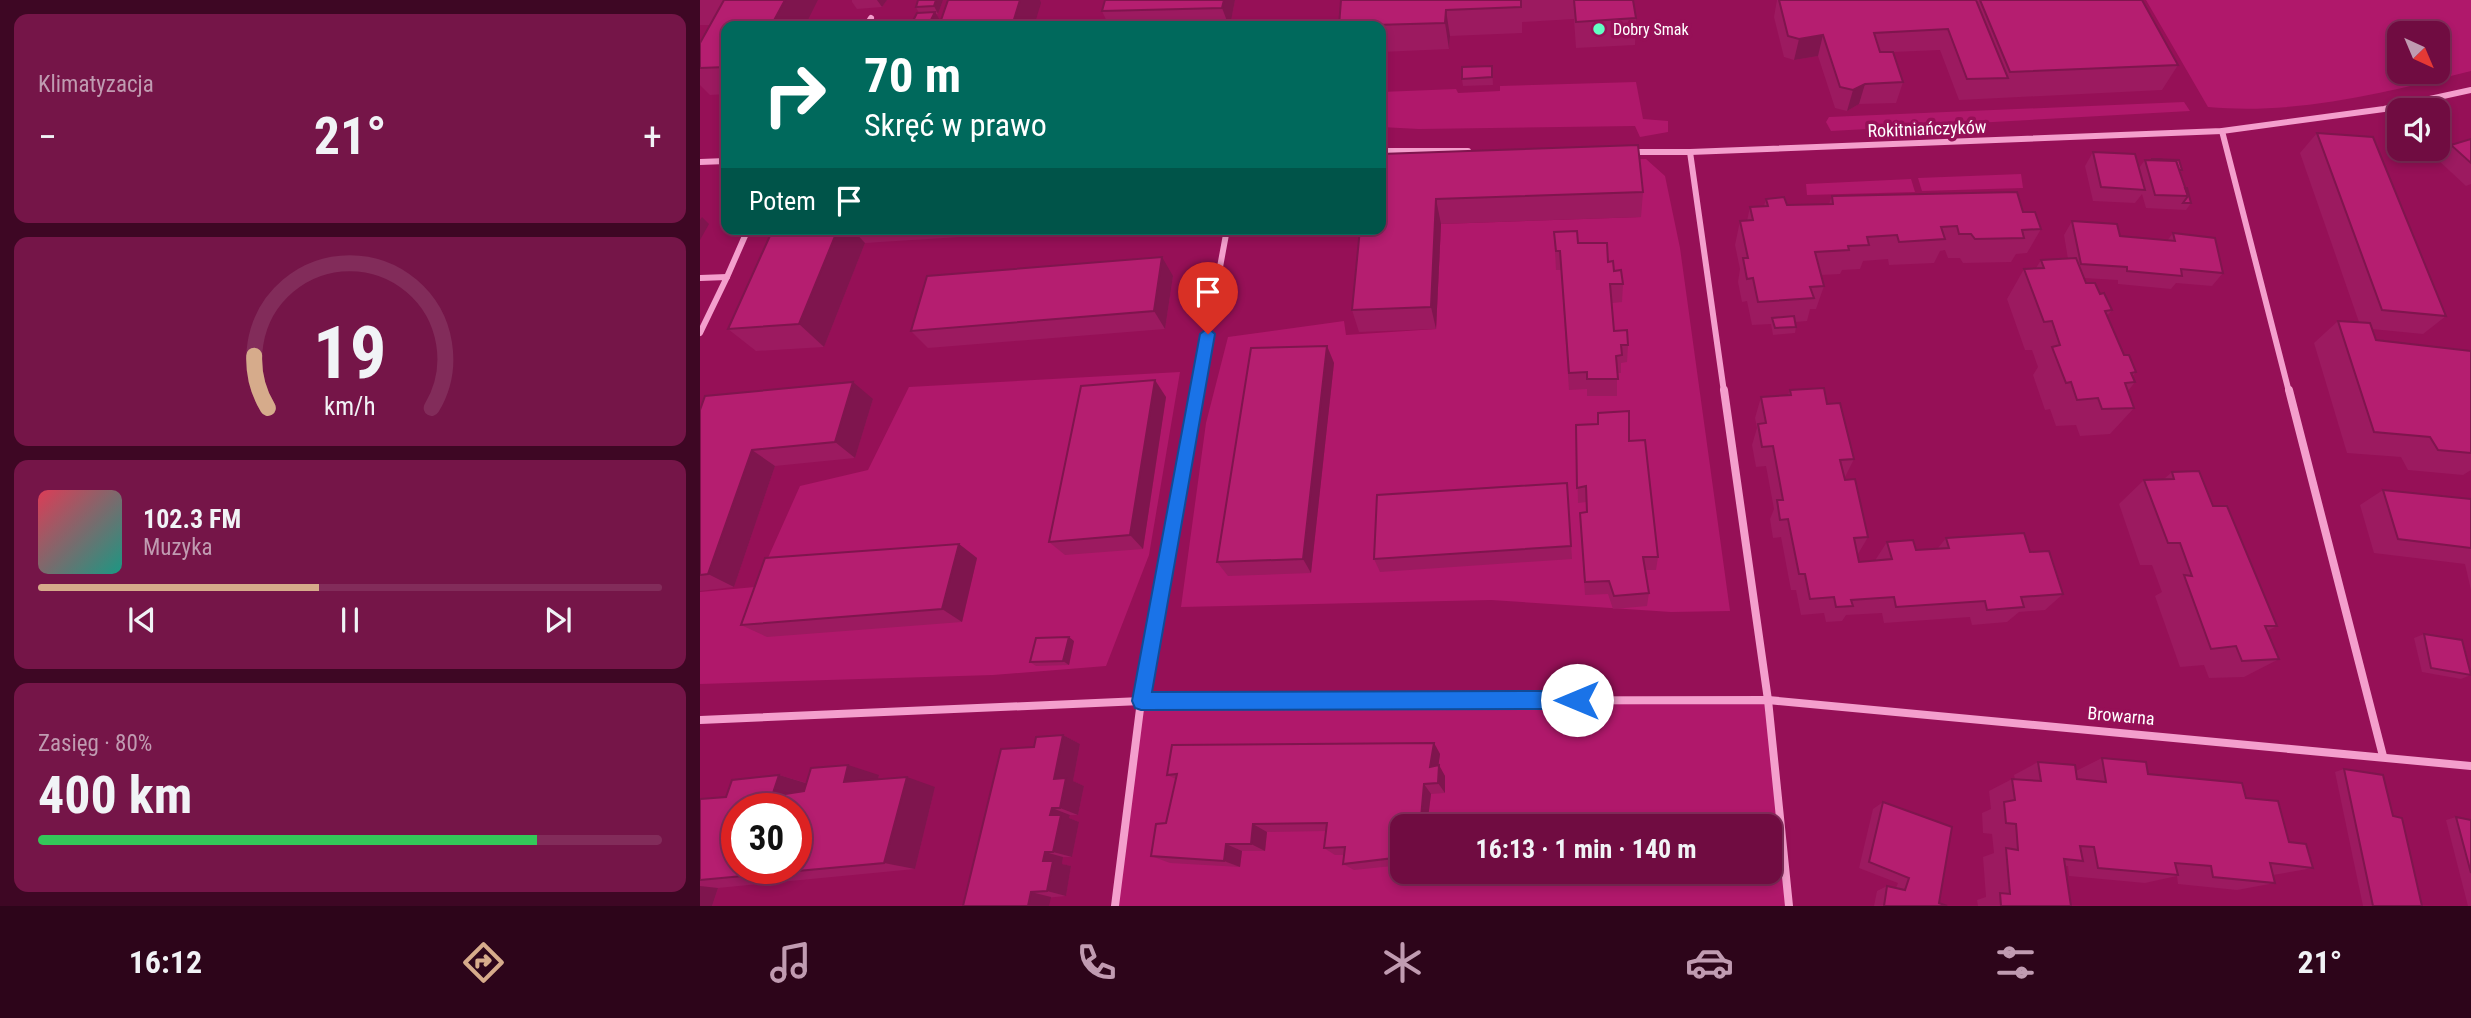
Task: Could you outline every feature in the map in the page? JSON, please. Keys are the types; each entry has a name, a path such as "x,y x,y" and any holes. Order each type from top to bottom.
{"street":[{"name":"Rokitniańczyków","path":"1623,152 1690,152 2222,131 2384,109 2471,90"},
{"path":"2222,131 2383,756"},
{"path":"1386,151 1475,151"},
{"path":"1690,152 1768,700 1789,906"},
{"path":"700,162 721,161"},
{"path":"700,333 745,235"},
{"path":"1115,906 1141,701 1226,235"},
{"path":"700,278 727,277"},
{"name":"Browarna","path":"700,720 1141,701 1768,700 2471,766"}],"shaded area":[{"path":"2146,0 2471,0 2471,71 2450,76 2450,21 2387,21 2387,84 2418,84 2308,105 2242,109 2208,107"},
{"path":"1636,82 1643,119 1668,121 1668,132 1640,137 1635,126 1386,127 1386,92 1456,89 1458,93 1500,91 1500,86"},
{"path":"2184,102 2190,111 1831,131 1826,122 1829,117"},
{"path":"1646,159 1665,176 1680,248 1730,611 1671,612 1491,600 1181,607 1206,423 1228,337 1344,321 1346,335 1436,329 1441,224 1641,217 1596,160"},
{"path":"2021,174 2023,188 1922,191 1918,178"},
{"path":"1911,179 1915,192 1807,195 1806,184"},
{"path":"1180,372 1149,555 1106,666 993,675 700,684 700,592 755,587 800,486 868,470 909,387"},
{"path":"1768,700 1780,814 1390,814 1390,884 1782,884 1782,837 1789,906 1115,906 1141,701"}],"building":[{"path":"724,0 785,0 774,21 721,21 721,67 700,68 700,43"},
{"path":"918,0 936,0 934,6 916,7"},
{"path":"948,0 1020,0 1014,21 941,21"},
{"path":"1105,0 1224,0 1222,8 1102,11"},
{"path":"1341,0 1521,0 1521,7 1446,10 1445,23 1386,25 1386,21 1339,21"},
{"path":"1574,0 1633,0 1636,18 1576,22"},
{"path":"1779,0 1976,0 2008,78 1967,79 1948,29 1874,33 1880,52 1893,52 1903,82 1865,84 1853,90 1840,87 1823,35 1799,39 1788,36"},
{"path":"1980,0 2142,0 2178,65 2010,72"},
{"path":"935,12 931,20 913,21 917,13"},
{"path":"1492,66 1492,77 1462,79 1462,67"},
{"path":"2317,133 2373,137 2446,316 2382,310"},
{"path":"2471,139 2471,163 2451,145"},
{"path":"1638,145 1643,192 1436,199 1431,307 1352,310 1359,235 1386,235 1386,154"},
{"path":"2093,152 2135,154 2145,190 2101,187"},
{"path":"2151,159 2179,160 2182,170 2179,170 2176,161"},
{"path":"2145,160 2176,161 2188,196 2155,195"},
{"path":"2185,188 2191,203 2183,203 2188,196"},
{"path":"2017,192 2023,212 2035,212 2041,229 2022,230 2024,238 1975,239 1971,234 1959,234 1957,226 1941,227 1945,239 1899,242 1897,235 1867,237 1869,245 1848,246 1849,250 1815,252 1824,286 1810,287 1814,298 1758,302 1753,278 1747,279 1743,258 1748,258 1740,221 1753,220 1750,207 1768,206 1766,199 1784,197 1787,205 1833,204 1832,196"},
{"path":"2072,221 2117,224 2120,236 2175,241 2173,233 2215,238 2223,273 2181,269 2182,276 2127,271 2127,267 2081,264"},
{"path":"1577,231 1578,243 1607,243 1608,262 1613,261 1614,271 1621,270 1623,284 1610,284 1614,331 1627,330 1628,345 1621,345 1622,355 1616,356 1618,379 1587,379 1587,372 1569,373 1560,251 1556,251 1554,232"},
{"path":"770,235 836,235 799,324 728,329"},
{"path":"1162,257 1154,311 911,331 927,276"},
{"path":"2076,258 2086,283 2095,283 2100,294 2104,293 2112,310 2105,311 2124,355 2129,355 2136,372 2131,373 2135,382 2125,383 2134,408 2102,409 2098,398 2077,400 2071,382 2066,383 2052,347 2060,345 2052,321 2044,322 2024,269 2044,268 2041,260"},
{"path":"1794,316 1796,327 1775,328 1772,318"},
{"path":"2338,321 2370,323 2376,340 2471,351 2471,453 2438,450 2430,437 2374,432"},
{"path":"1327,346 1303,559 1217,562 1251,348"},
{"path":"1155,380 1130,535 1049,542 1081,386"},
{"path":"853,382 835,442 752,450 708,574 700,575 700,410 705,396"},
{"path":"1824,388 1827,404 1840,403 1854,459 1840,460 1845,480 1855,479 1868,537 1854,538 1859,562 1892,559 1887,542 1913,540 1916,550 1949,548 1946,538 2024,533 2030,552 2049,551 2063,594 2021,597 2024,607 1987,610 1985,601 1896,607 1894,597 1851,600 1853,606 1836,607 1834,597 1810,599 1805,574 1799,574 1788,519 1780,520 1777,500 1783,500 1773,446 1762,447 1758,424 1766,423 1761,397 1791,395 1790,390"},
{"path":"1629,411 1629,441 1645,440 1658,557 1643,557 1649,593 1614,596 1609,581 1585,582 1580,513 1587,512 1586,486 1577,488 1576,425 1598,424 1598,413"},
{"path":"2199,471 2213,506 2227,506 2277,626 2265,626 2279,659 2242,661 2236,646 2211,649 2184,575 2192,576 2180,543 2168,543 2144,480 2174,479 2172,472"},
{"path":"1567,483 1571,546 1374,559 1377,495"},
{"path":"2383,490 2471,499 2471,548 2398,539"},
{"path":"959,544 942,609 741,625 765,558"},
{"path":"2424,634 2462,640 2471,675 2431,668"},
{"path":"1069,637 1063,661 1030,662 1036,638"},
{"path":"1063,735 1054,779 1066,778 1060,808 1052,808 1050,815 1061,815 1053,852 1045,852 1043,861 1053,861 1047,891 1031,892 1028,906 963,906 1001,749 1034,747 1036,737"},
{"path":"1434,743 1430,767 1439,765 1438,783 1424,784 1421,814 1390,814 1390,858 1343,864 1345,847 1324,848 1327,823 1253,824 1251,844 1226,844 1224,861 1151,856 1156,824 1166,823 1177,774 1167,775 1172,745"},
{"path":"2102,758 2146,762 2148,774 2242,783 2246,798 2278,801 2289,842 2306,844 2313,868 2270,863 2275,883 2213,877 2211,866 2175,863 2178,875 2098,868 2094,847 2080,846 2083,861 2064,859 2071,906 2001,906 2000,893 2010,894 2006,848 2018,850 2016,824 2006,823 2004,802 2015,800 2012,779 2041,781 2038,762 2075,765 2077,779 2106,782"},
{"path":"848,765 844,782 907,777 884,863 812,870 812,793 791,793 804,791 811,768"},
{"path":"2344,769 2383,775 2393,816 2402,818 2422,906 2373,906"},
{"path":"779,775 773,793 727,793 732,780"},
{"path":"721,797 721,878 700,880 700,799"},
{"path":"1883,802 1952,827 1939,903 1947,906 1884,906 1887,886 1905,890 1909,878 1869,862"},
{"path":"2456,817 2471,820 2471,873"}],"place":[{"name":"Dobry Smak","path":"1599,29"}],"route":[{"path":"1208,334 1141,701 1577,700"}]}
